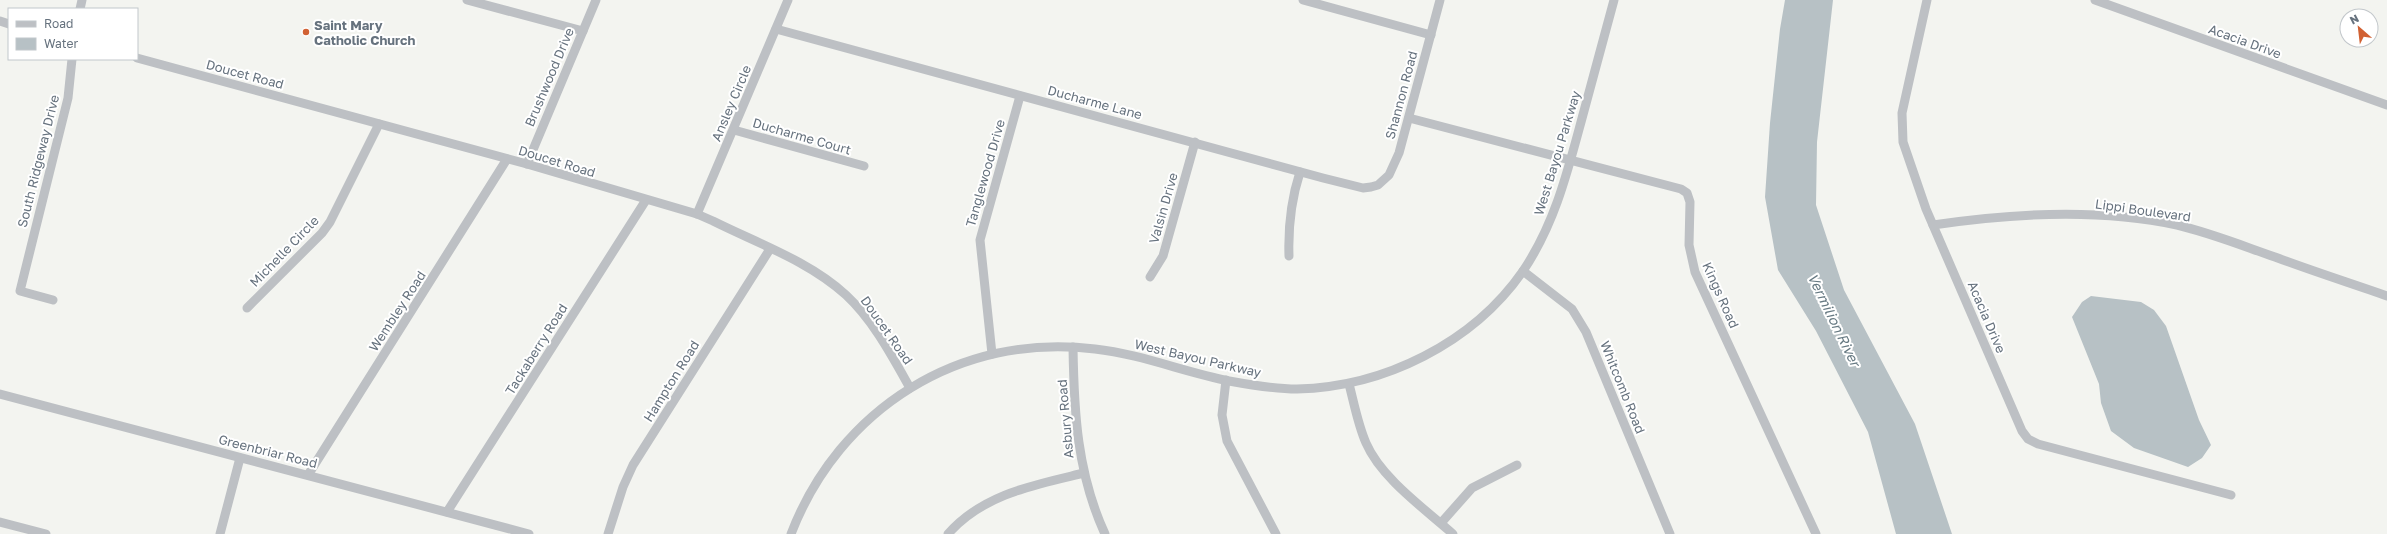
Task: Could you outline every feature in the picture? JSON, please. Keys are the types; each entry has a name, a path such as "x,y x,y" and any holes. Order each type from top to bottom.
{"street":[{"path":"466,0 583,31"},
{"name":"Brushwood Drive","path":"527,164 596,0"},
{"name":"Ansley Circle","path":"697,214 788,0"},
{"path":"1303,0 1431,35"},
{"name":"Shannon Road","path":"1396,162 1440,0"},
{"name":"West Bayou Parkway","path":"791,534 811,490 838,450 871,417 910,388 954,366 992,354 1036,347 1073,347 1111,351 1226,380 1281,389 1318,388 1349,384 1396,369 1448,342 1482,316 1523,271 1552,220 1571,161 1614,0"},
{"name":"Acacia Drive","path":"1927,0 1902,113 1901,129 1910,164 1933,225 2022,430 2028,439 2231,496"},
{"name":"Acacia Drive","path":"2095,0 2387,105"},
{"name":"Ducharme Lane","path":"776,30 1357,187 1371,187 1378,185 1386,179 1396,162"},
{"name":"Doucet Road","path":"138,58 527,164 697,214 808,268 847,296 868,320 910,388"},
{"name":"South Ridgeway Drive","path":"53,300 20,291 24,268 68,98 72,60"},
{"name":"Tanglewood Drive","path":"992,354 980,240 1020,96"},
{"name":"Kings Road","path":"1409,118 1681,190 1687,193 1690,199 1689,245 1695,272 1816,534"},
{"name":"Michelle Circle","path":"247,308 322,233 330,222 378,124"},
{"name":"Ducharme Court","path":"734,130 864,166"},
{"name":"Valsin Drive","path":"1150,277 1163,256 1195,142"},
{"name":"Wembley Road","path":"308,475 507,159"},
{"path":"1289,256 1288,228 1294,191 1300,172"},
{"name":"Tackaberry Road","path":"447,512 646,200"},
{"name":"Lippi Boulevard","path":"1933,225 2000,216 2029,215 2095,216 2163,223 2208,233 2387,296"},
{"name":"Hampton Road","path":"608,534 622,486 633,465 770,249"},
{"name":"Whitcomb Road","path":"1523,271 1572,309 1586,332 1670,534"},
{"name":"Asbury Road","path":"1073,347 1075,419 1084,473 1105,534"},
{"path":"1226,380 1222,415 1227,441 1276,534"},
{"path":"1349,384 1362,431 1372,455 1388,475 1454,534"},
{"name":"Greenbriar Road","path":"0,394 529,534"},
{"path":"220,534 240,458"},
{"path":"1441,523 1472,488 1517,465"},
{"path":"948,534 972,512 1003,494 1084,473"},
{"path":"0,522 46,534"}],"water":[{"name":"Vermilion River","path":"1785,0 1833,0 1817,142 1816,205 1844,290 1915,424 1952,534 1896,534 1868,432 1816,331 1778,270 1765,197 1770,123 1780,29"},
{"path":"2091,296 2141,302 2154,310 2166,326 2199,420 2211,445 2202,458 2188,467 2134,448 2111,431 2101,403 2099,384 2072,317 2082,302"}],"place":[{"name":"Saint Mary Catholic Church","path":"306,32"}]}
